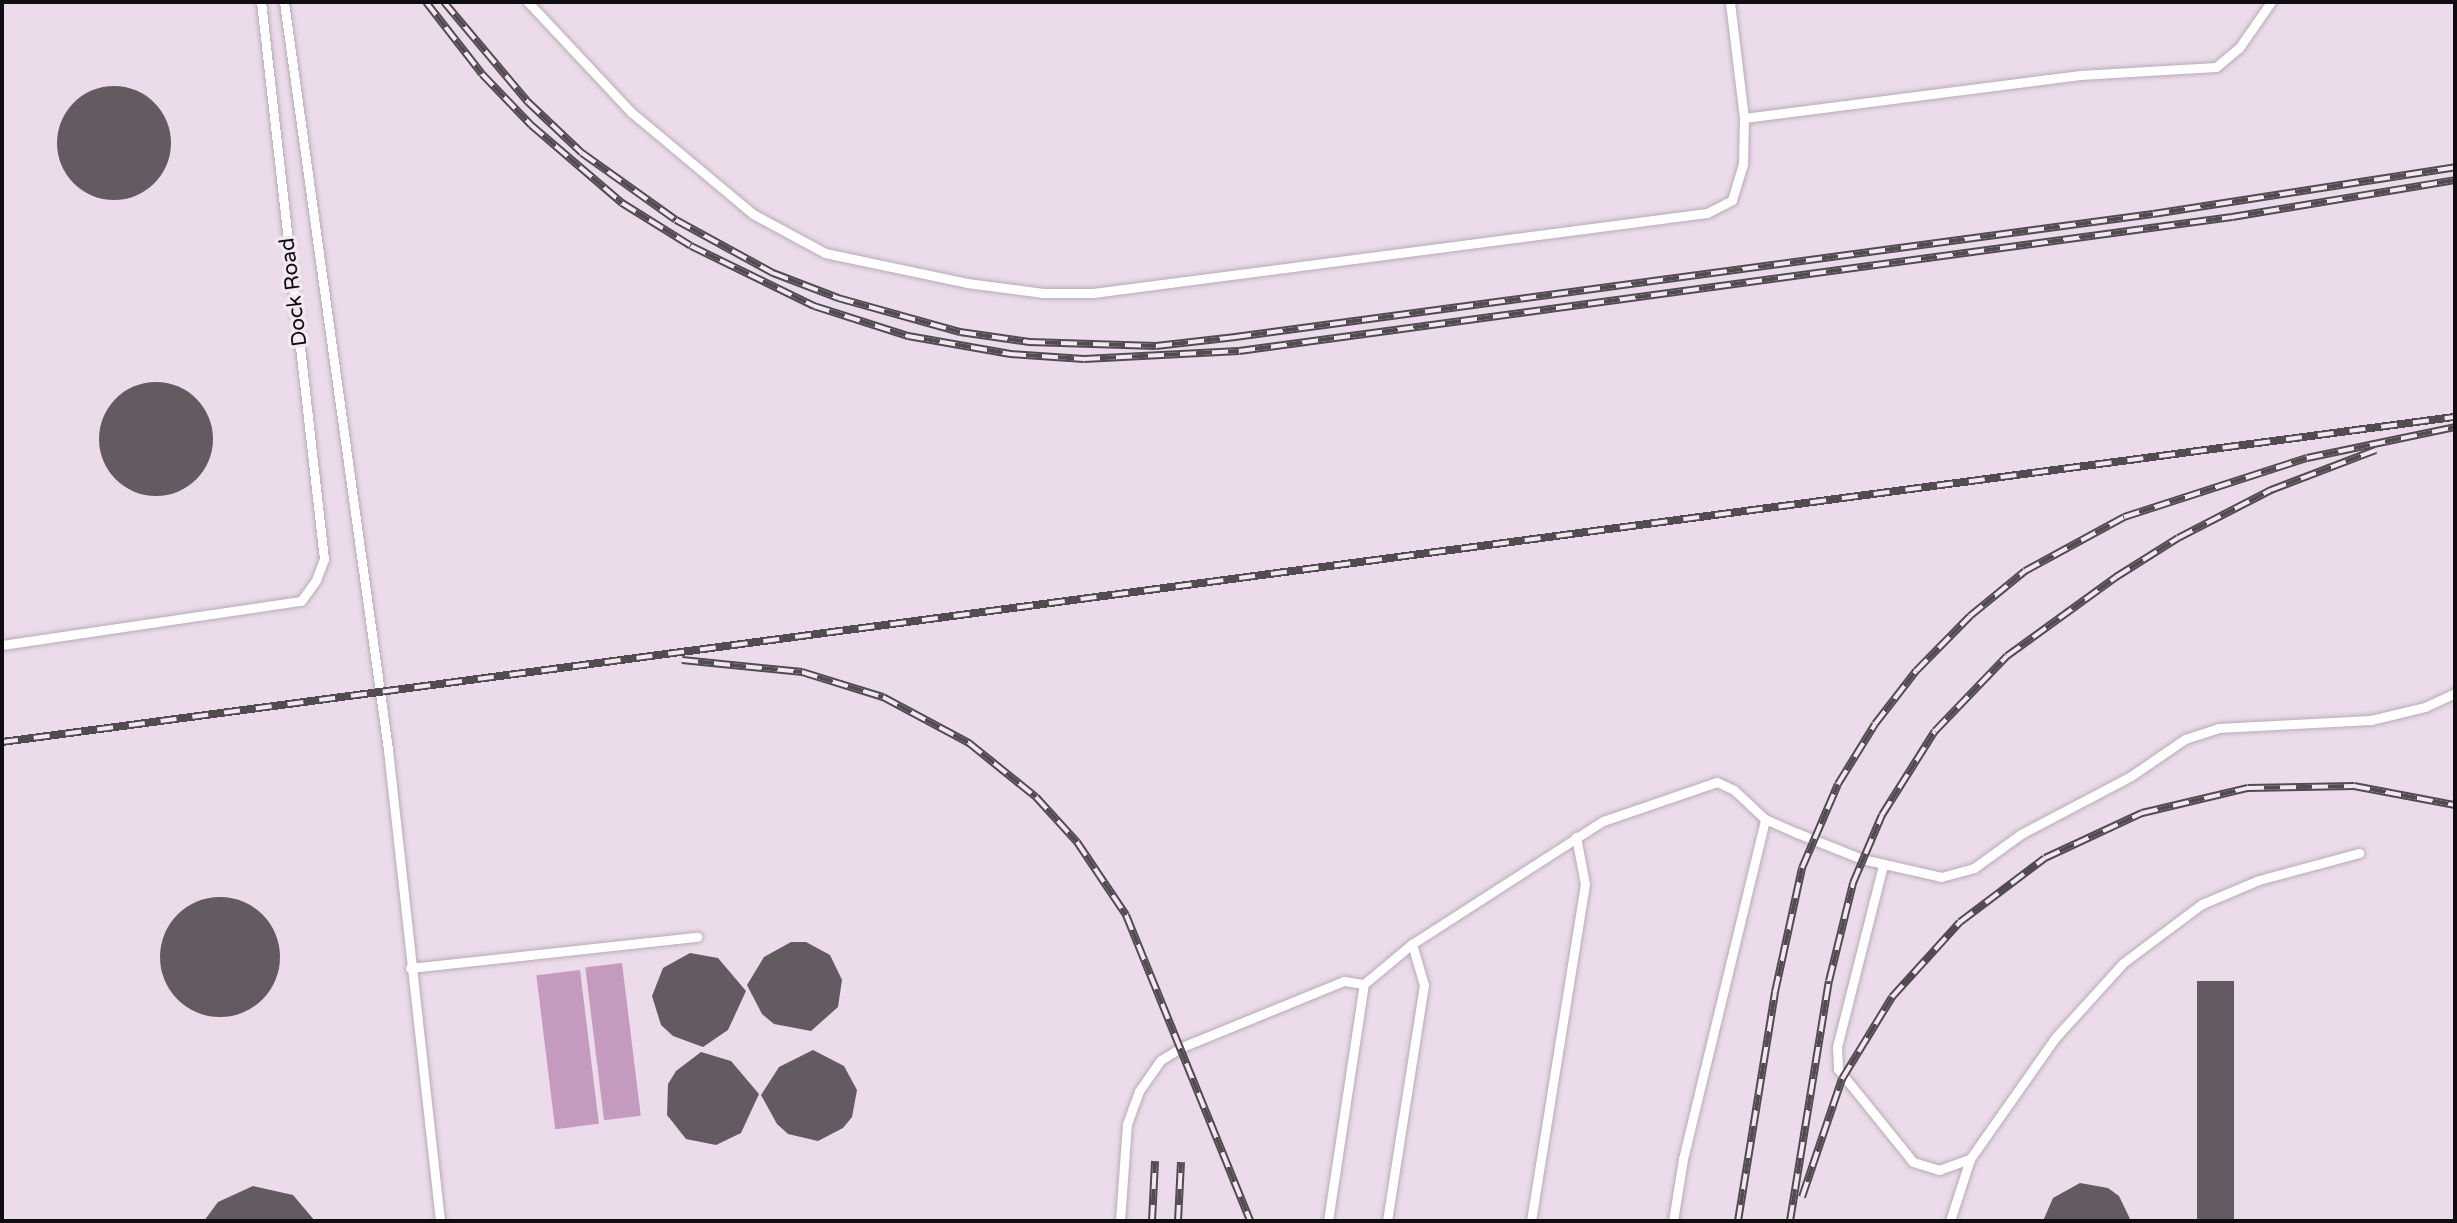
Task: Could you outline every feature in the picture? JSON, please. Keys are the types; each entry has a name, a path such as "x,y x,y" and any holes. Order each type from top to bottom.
{"lane":[{"name":"Dock Road","path":"2,645 301,601 316,580 324,559 261,2"},
{"path":"284,2 388,750 440,1221"},
{"path":"528,2 631,113 753,214 825,253 967,283 1042,293 1093,293 1707,213 1732,200 1743,164 1744,118 1730,2"},
{"path":"1744,118 2080,75 2216,67 2239,48 2271,2"},
{"path":"1328,1221 1364,984 1412,944 1603,821 1717,782 1734,790 1765,819 1883,865 1941,877 1967,871 2021,834 2131,776 2185,739 2218,728 2371,720 2425,707 2455,693"},
{"path":"1673,1221 1683,1159 1765,819"},
{"path":"1531,1221 1585,884 1576,837"},
{"path":"1950,1221 1970,1159 2085,1001 2166,928 2202,904 2259,880 2359,853"},
{"path":"1883,865 1837,1047 1838,1069 1856,1095 1887,1123 1913,1162 1939,1170 1970,1159"},
{"path":"410,968 696,937"},
{"path":"1387,1221 1424,985 1412,944"},
{"path":"1120,1221 1127,1124 1139,1091 1161,1060 1182,1046 1344,981 1364,984"}],"shaded area":[{"path":"2,2 2455,2 2455,1221 2,1221"},
{"path":"622,963 641,1116 604,1120 585,968"},
{"path":"580,970 599,1124 555,1129 536,975"}],"building":[{"path":"114,86 136,90 155,102 167,121 171,143 167,165 155,184 136,196 114,200 92,196 73,184 61,165 57,143 61,121 73,102 92,90"},
{"path":"156,382 178,386 197,398 209,417 213,439 209,461 197,480 178,492 156,496 134,492 115,480 103,461 99,439 103,417 115,398 134,386"},
{"path":"220,897 243,901 263,914 276,934 280,957 276,980 263,1000 243,1013 220,1017 197,1013 177,1000 164,980 160,957 164,934 177,914 197,901"},
{"path":"791,942 806,942 830,955 842,980 838,1007 811,1031 774,1024 762,1014 747,985 764,957"},
{"path":"690,953 718,958 746,991 728,1030 703,1047 673,1036 661,1025 652,996 663,968"},
{"path":"2197,981 2234,981 2234,1221 2197,1221"},
{"path":"813,1050 844,1066 857,1090 852,1117 843,1128 818,1141 788,1134 777,1124 761,1095 779,1067"},
{"path":"701,1052 731,1061 759,1094 741,1133 716,1145 686,1139 667,1115 668,1084 676,1071"},
{"path":"2080,1183 2108,1188 2119,1196 2131,1221 2043,1221 2053,1198"},
{"path":"253,1186 293,1195 315,1221 204,1221 218,1202"}],"railway":[{"path":"426,2 482,74 531,125 622,203 691,246 814,306 908,336 1010,354 1084,359 1239,351 2232,217 2455,180"},
{"path":"444,2 528,102 582,153 676,220 773,273 838,298 960,332 1029,342 1156,346 1235,337 2153,214 2455,167"},
{"path":"2,742 2455,417"},
{"path":"1738,1221 1775,992 1802,868 1838,784 1875,724 1916,671 1970,616 2025,571 2124,517 2307,458 2455,427"},
{"path":"1790,1221 1829,981 1853,883 1882,815 1935,731 2007,656 2116,577 2178,538 2271,490 2376,450"},
{"path":"682,660 802,672 883,697 969,743 1036,797 1077,842 1126,915 1250,1221"},
{"path":"1802,1197 1842,1079 1892,997 1960,922 2045,858 2142,813 2248,788 2354,786 2455,805"},
{"path":"1152,1221 1155,1161"},
{"path":"1178,1221 1181,1162"}]}
